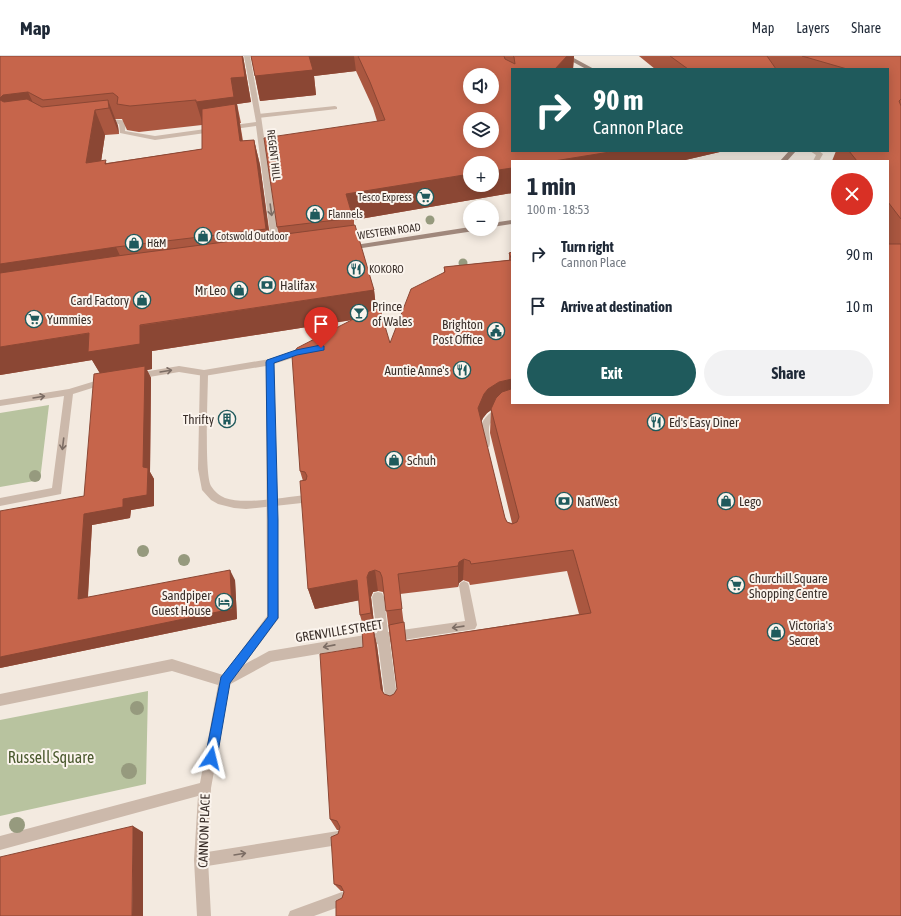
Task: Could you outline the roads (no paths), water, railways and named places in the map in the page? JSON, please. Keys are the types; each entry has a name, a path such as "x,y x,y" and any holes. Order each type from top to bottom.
{"street":[{"name":"REGENT HILL","path":"247,56 258,116 278,257"},
{"path":"565,56 589,68"},
{"path":"258,116 336,108"},
{"path":"100,124 123,122 122,132 155,138 259,124"},
{"path":"784,160 792,152"},
{"path":"815,152 820,154 817,160"},
{"path":"499,224 511,222"},
{"name":"WESTERN ROAD","path":"338,250 463,230"},
{"path":"128,377 179,369 204,373 270,362 296,353 315,349"},
{"name":"CANNON PLACE","path":"204,916 201,860 205,788 225,681 273,618 270,362"},
{"path":"204,373 203,457 204,482 206,487 215,497 222,501 234,504 246,505 307,499"},
{"path":"0,403 69,392 98,382 113,380"},
{"path":"0,502 57,491 69,392"},
{"path":"489,456 483,433 486,420 495,413 510,408"},
{"name":"GRENVILLE STREET","path":"225,681 269,657 340,644 471,625 464,586"},
{"path":"378,597 392,705"},
{"path":"0,700 172,665 225,681"},
{"path":"0,843 205,788"},
{"path":"201,860 338,838"},
{"path":"295,916 342,899"}],"place":[{"name":"Tesco Express","path":"425,197"},
{"name":"Flannels","path":"315,214"},
{"name":"Cotswold Outdoor","path":"203,236"},
{"name":"H&M","path":"134,243"},
{"name":"KOKORO","path":"356,269"},
{"name":"Halifax","path":"267,285"},
{"name":"Mr Leo","path":"239,290"},
{"name":"Card Factory","path":"142,300"},
{"name":"Prince of Wales","path":"359,313"},
{"name":"Yummies","path":"34,319"},
{"name":"Brighton Post Office","path":"496,331"},
{"name":"Auntie Anne's","path":"462,370"},
{"name":"Thrifty","path":"227,419"},
{"name":"Ed's Easy Diner","path":"656,422"},
{"name":"Schuh","path":"394,460"},
{"name":"NatWest","path":"564,501"},
{"name":"Lego","path":"726,501"},
{"name":"Churchill Square Shopping Centre","path":"736,585"},
{"name":"Sandpiper Guest House","path":"224,602"},
{"name":"Victoria's Secret","path":"776,632"}],"park label":[{"name":"Russell Square","path":"51,757"}]}
